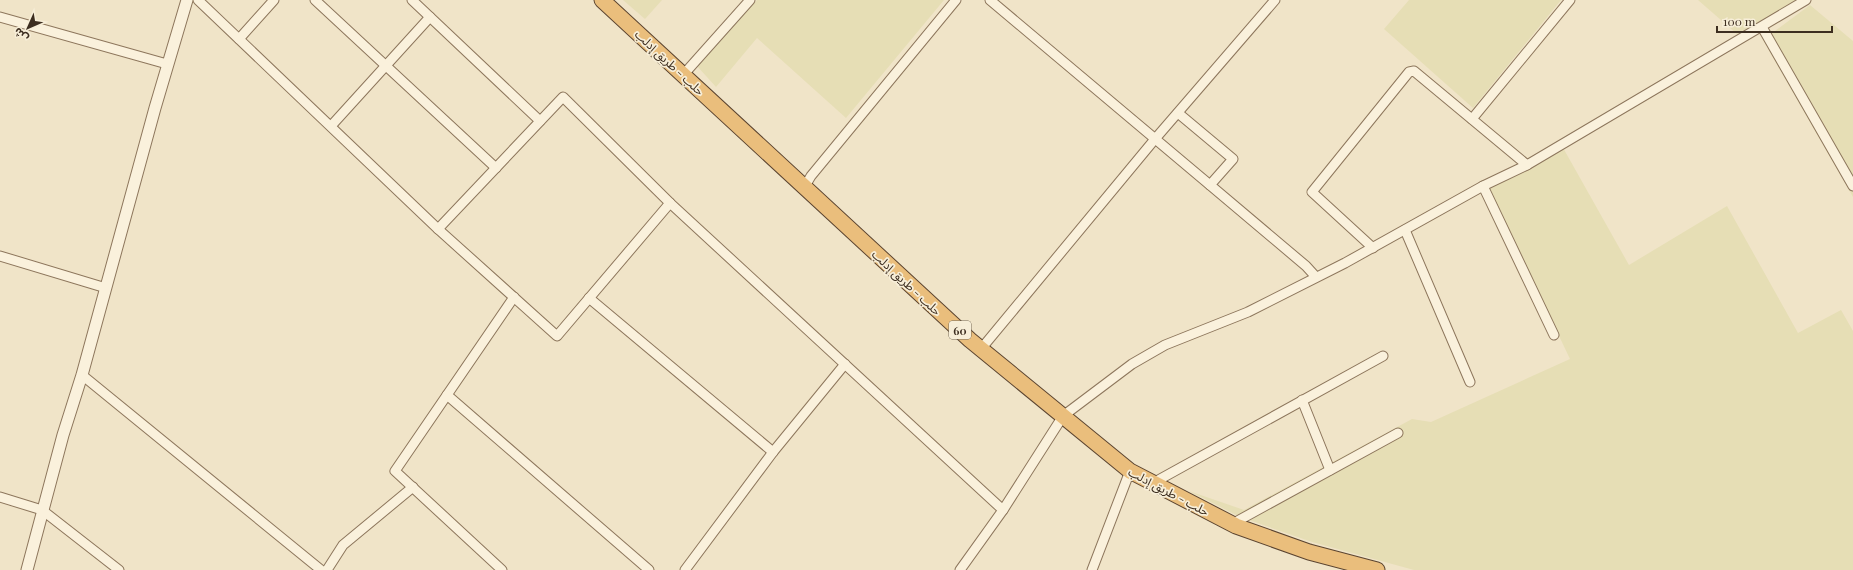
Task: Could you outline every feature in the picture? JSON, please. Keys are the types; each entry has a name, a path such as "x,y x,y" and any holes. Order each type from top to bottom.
{"highway":[{"name":"حلب - طريق إدلب","path":"602,0 981,349 1130,471 1232,524 1309,552 1376,570"}],"street":[{"path":"27,570 62,435 82,375 167,64 187,0"},
{"path":"198,0 438,229 558,336 670,203"},
{"path":"238,39 274,0"},
{"path":"315,0 496,168"},
{"path":"412,0 540,121"},
{"path":"684,74 750,0"},
{"path":"805,186 811,176 956,0"},
{"path":"990,0 1306,266 1316,277"},
{"path":"981,349 1155,139 1275,0"},
{"path":"1472,119 1570,0"},
{"path":"960,570 1003,510 1063,416 1132,364 1165,345 1248,312 1373,248 1483,186 1527,165 1806,0"},
{"path":"0,17 167,64"},
{"path":"331,126 430,17"},
{"path":"1762,27 1853,186"},
{"path":"1373,248 1312,192 1409,72 1414,71 1527,165"},
{"path":"438,229 563,97 670,203 1003,510"},
{"path":"1178,114 1233,159 1210,185"},
{"path":"1483,186 1554,335"},
{"path":"1406,230 1470,382"},
{"path":"0,256 106,288"},
{"path":"502,570 395,471 514,297"},
{"path":"589,298 773,452"},
{"path":"1153,483 1383,356"},
{"path":"685,570 773,452 845,364"},
{"path":"82,375 321,570"},
{"path":"447,395 649,570"},
{"path":"1302,400 1330,470"},
{"path":"1232,524 1398,433"},
{"path":"1092,570 1130,471"},
{"path":"327,570 343,545 413,488"},
{"path":"0,497 42,510 119,570"}],"shaded area":[{"path":"623,0 662,0 645,19"},
{"path":"757,0 944,0 846,118 757,38 716,87 697,66"},
{"path":"1409,0 1561,0 1473,108 1384,29"},
{"path":"1698,0 1799,0 1737,34"},
{"path":"1810,5 1853,41 1853,197 1763,40"},
{"path":"1562,146 1629,265 1727,206 1798,333 1841,310 1853,331 1853,570 1414,570 1312,542 1240,517 1189,491 1244,510 1412,419 1431,422 1570,359 1488,187"}]}
